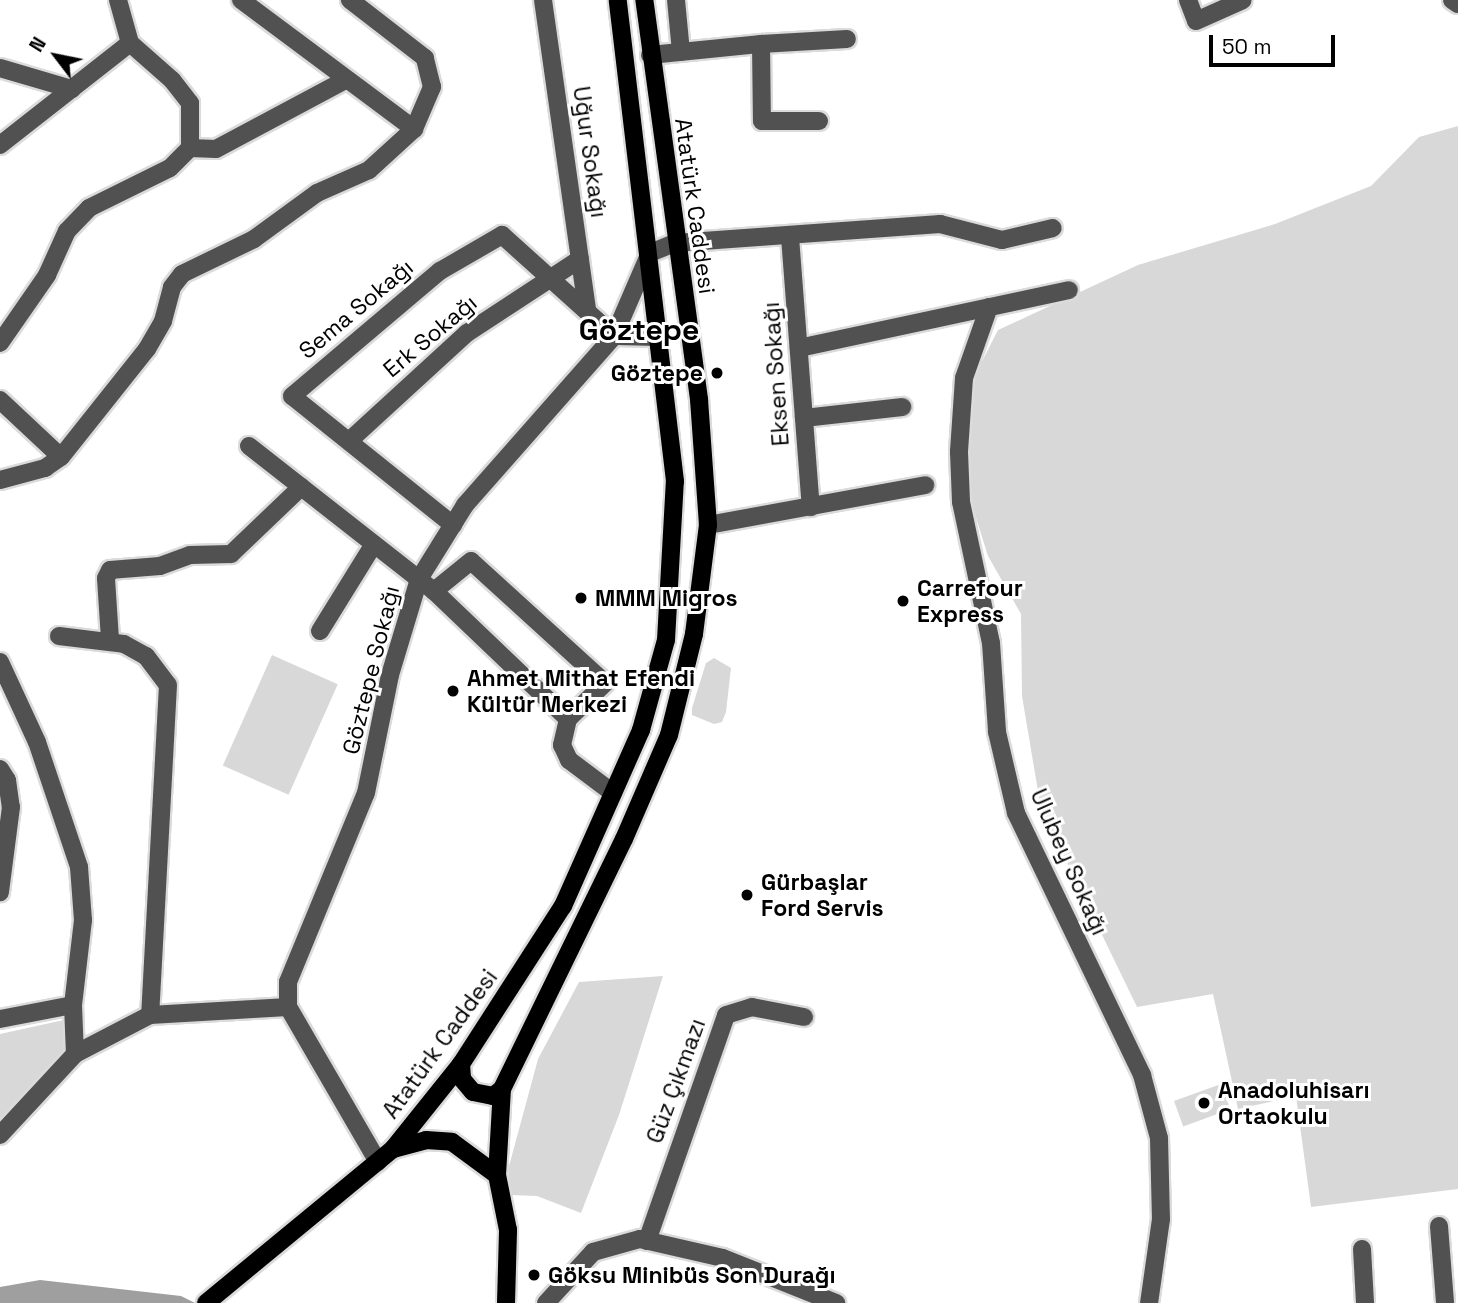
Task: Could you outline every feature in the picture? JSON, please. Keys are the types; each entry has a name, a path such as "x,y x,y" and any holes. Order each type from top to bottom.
{"main road":[{"name":"Atatürk Caddesi","path":"393,1149 461,1064 563,906 641,730 666,640 676,481 618,0"},
{"name":"Atatürk Caddesi","path":"497,1175 502,1089 624,839 669,735 694,634 708,525 699,399 643,0"},
{"path":"461,1064 462,1079 473,1092 493,1096 502,1089"},
{"name":"Atatürk Caddesi","path":"393,1149 426,1140 452,1142 497,1175"},
{"path":"210,1300 393,1149"},
{"path":"497,1175 508,1230 506,1303"}],"street":[{"path":"0,344 47,275 67,231 89,208 170,168 190,148 190,103 172,80 130,43 117,0"},
{"path":"241,0 414,129"},
{"path":"0,480 45,468 61,457 147,349 163,321 172,286 182,274 254,239 317,193 369,170 414,129 432,86 425,58 350,0"},
{"name":"Uğur Sokağı","path":"543,0 587,311"},
{"path":"676,0 681,52"},
{"path":"1188,0 1196,21 1243,0"},
{"path":"1452,0 1458,4"},
{"path":"650,55 847,38"},
{"path":"0,145 130,43"},
{"path":"761,44 762,121 819,121"},
{"path":"0,68 72,89"},
{"path":"190,148 216,149 345,80"},
{"path":"650,253 675,243 940,225 1002,240 1053,228"},
{"name":"Sema Sokağı","path":"453,525 292,396 339,353 440,271 502,235 614,336"},
{"name":"Eksen Sokağı","path":"790,237 811,507"},
{"name":"Göztepe Sokağı","path":"288,1007 288,982 366,793 390,675 419,579 465,505 614,336 650,253"},
{"name":"Erk Sokağı","path":"349,441 467,333 548,276 580,259"},
{"path":"799,348 1069,290"},
{"name":"Ulubey Sokağı","path":"989,306 964,378 959,452 961,502 991,643 997,732 1016,813 1142,1075 1159,1138 1161,1219 1149,1303"},
{"path":"614,336 660,337"},
{"path":"0,400 61,457"},
{"path":"804,418 902,407"},
{"path":"249,446 434,591 568,719"},
{"path":"708,525 925,485"},
{"path":"110,639 106,578 110,570 160,566 190,555 231,554 301,486"},
{"path":"320,631 374,544"},
{"path":"434,591 471,561 605,683 568,719 562,745 569,760 612,793"},
{"path":"59,636 110,639 146,656 168,685 150,1015"},
{"path":"0,662 6,693 37,742 79,867 83,920 73,1005 75,1054"},
{"path":"0,769 7,780 11,807 0,892"},
{"path":"0,1019 73,1005"},
{"path":"0,1135 75,1054 150,1015 288,1007 378,1162"},
{"name":"Güz Çıkmazı","path":"647,1241 726,1015 752,1007 777,1008 804,1017"},
{"path":"1439,1226 1445,1303"},
{"path":"546,1303 593,1252 647,1241 723,1258 836,1303"},
{"path":"1362,1249 1364,1303"}],"shaded area":[{"path":"1458,126 1458,1189 1311,1207 1296,1096 1238,1109 1213,994 1137,1007 1041,809 1022,696 1021,614 988,556 967,489 966,439 975,375 998,330 1138,265 1275,224 1371,186 1419,137"},
{"path":"272,655 338,684 289,795 223,766"},
{"path":"714,658 731,668 726,712 722,722 714,724 692,715 692,708 706,663"},
{"path":"663,976 619,1115 581,1213 537,1196 511,1195 508,1170 538,1059 579,982"},
{"path":"64,1020 64,1054 0,1125 0,1034"},
{"path":"1221,1084 1230,1109 1183,1126 1174,1101"},
{"path":"40,1280 181,1296 195,1303 0,1303 0,1287"}],"place":[{"name":"Göztepe","path":"717,373"},
{"name":"MMM Migros","path":"581,598"},
{"name":"Carrefour Express","path":"903,601"},
{"name":"Ahmet Mithat Efendi Kültür Merkezi","path":"453,691"},
{"name":"Gürbaşlar Ford Servis","path":"747,895"},
{"name":"Anadoluhisarı Ortaokulu","path":"1204,1103"},
{"name":"Göksu Minibüs Son Durağı","path":"534,1275"}],"district":[{"name":"Göztepe","path":"639,330"}]}
